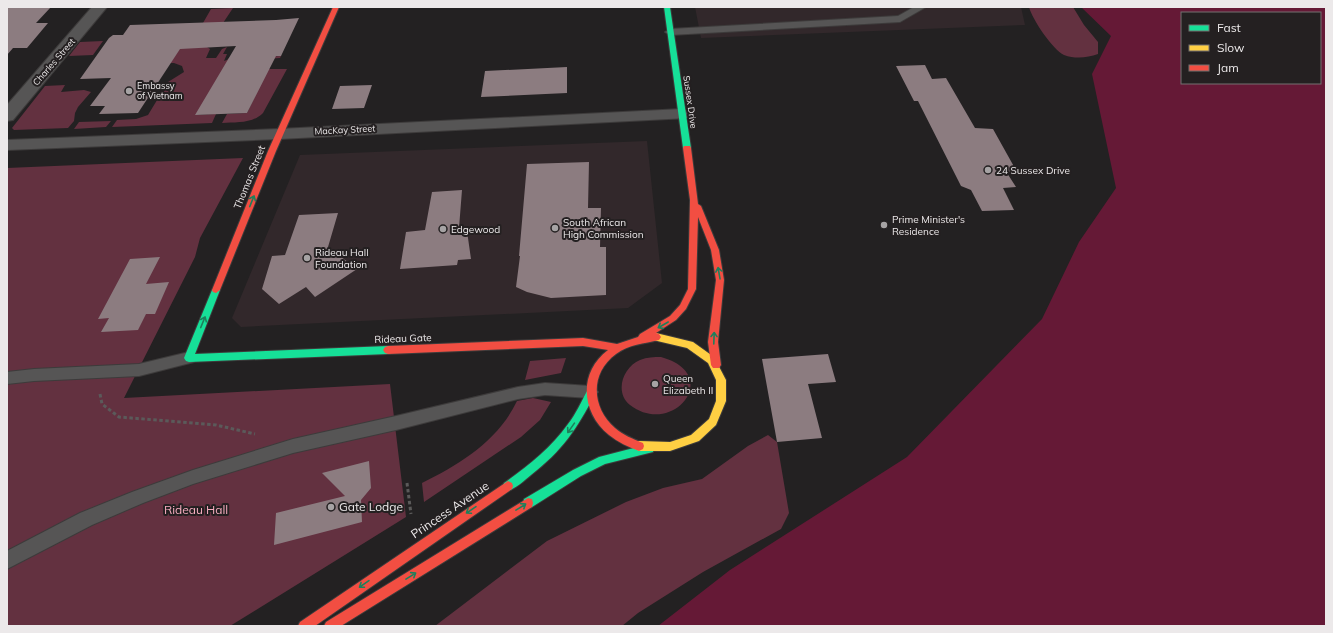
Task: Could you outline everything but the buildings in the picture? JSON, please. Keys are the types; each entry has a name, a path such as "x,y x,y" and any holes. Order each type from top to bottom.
{"main road":[{"name":"Thomas Street","path":"189,358 279,134 336,7"},
{"name":"Sussex Drive","path":"639,339 669,322 680,313 687,302 692,289 694,200 667,7"},
{"name":"Sussex Drive","path":"694,200 715,250 720,280 713,342 716,365"},
{"path":"330,626 576,473 603,460 651,448 676,446 698,436 714,421 723,403 723,383 716,365 705,353 691,344 674,338 656,337 639,339 618,348 604,360 594,375 590,393 594,410 602,424 615,436 632,444 651,448"},
{"name":"Rideau Gate","path":"189,358 582,342 618,348"},
{"name":"Princess Avenue","path":"304,626 522,476 542,460 558,445 572,426 590,393"}],"street":[{"name":"Charles Street","path":"7,116 100,7"},
{"name":"MacKay Street","path":"7,145 279,134 682,114"}],"lane":[{"path":"670,32 900,19 921,7"},
{"path":"7,378 34,375 139,370 189,358"},
{"path":"7,560 86,519 138,497 192,477 293,446 518,393 546,389 590,393"}],"path":[{"path":"96,372 102,404 109,411 119,417 216,425 238,429 293,446"},
{"path":"407,483 411,514"}],"shaded area":[{"path":"695,7 1021,7 1025,25 701,38"},
{"path":"1081,7 1326,7 1326,626 658,626 730,570 907,457 1042,319 1079,242 1116,188 1092,74 1111,36"},
{"path":"647,141 662,283 628,308 241,327 232,318 300,155"}],"green space":[{"path":"1029,7 1073,7 1084,25 1098,42 1098,54 1077,57 1064,55 1059,52 1034,19"},
{"path":"233,8 207,47 210,49 206,58 216,58 222,49 227,47 223,54 227,54 224,61 229,58 281,56 280,58 263,59 257,69 287,69 263,113 259,117 249,121 222,123 227,114 247,113 258,90 196,115 216,114 212,123 112,127 117,120 136,119 148,115 168,82 184,72 182,66 174,63 161,63 203,23 211,9"},
{"path":"103,41 93,55 69,56 80,42"},
{"path":"65,85 61,92 84,90 91,92 78,107 75,113 74,121 68,128 14,130 12,128 45,86"},
{"path":"111,121 106,127 74,129 79,122"},
{"name":"Rideau Hall","path":"243,158 200,238 195,257 124,398 390,384 406,517 230,626 7,626 7,168"},
{"path":"661,357 680,365 689,376 690,388 685,400 675,409 662,414 646,413 630,405 625,400 622,393 623,380 625,374 634,363 645,358"},
{"path":"566,358 561,373 525,380 530,361"},
{"path":"533,398 551,402 540,420 521,437 424,502 422,483 450,468 489,440 509,415 517,401"},
{"path":"768,435 777,442 789,513 781,529 703,572 638,613 622,626 435,626 547,541 626,502 663,488 702,479 748,446"}],"traffic: fast":[{"path":"667,7 687,148"},
{"path":"216,290 189,358 388,350"},
{"path":"508,486 551,452 575,423 590,394"},
{"path":"528,503 577,473 603,460 649,449"}],"traffic: slow":[{"path":"639,446 670,447 695,438 712,422 721,401 721,380 711,360 689,345 656,337"}],"traffic: jam":[{"path":"216,290 272,151 336,7"},
{"path":"643,337 673,318 683,307 692,289 694,200 687,148"},
{"path":"697,206 715,250 720,280 713,342 716,365"},
{"path":"639,446 612,432 602,421 595,408 591,395 592,381 597,368 613,351 630,343 656,337"},
{"path":"388,350 583,342 618,348"},
{"path":"304,626 508,486"},
{"path":"330,626 528,503"}],"place":[{"name":"Embassy of Vietnam","path":"129,91"},
{"name":"24 Sussex Drive","path":"988,170"},
{"name":"Prime Minister's Residence","path":"884,225"},
{"name":"South African High Commission","path":"555,228"},
{"name":"Edgewood","path":"443,229"},
{"name":"Rideau Hall Foundation","path":"307,258"},
{"name":"Queen Elizabeth II","path":"655,384"},
{"name":"Gate Lodge","path":"331,507"}]}
